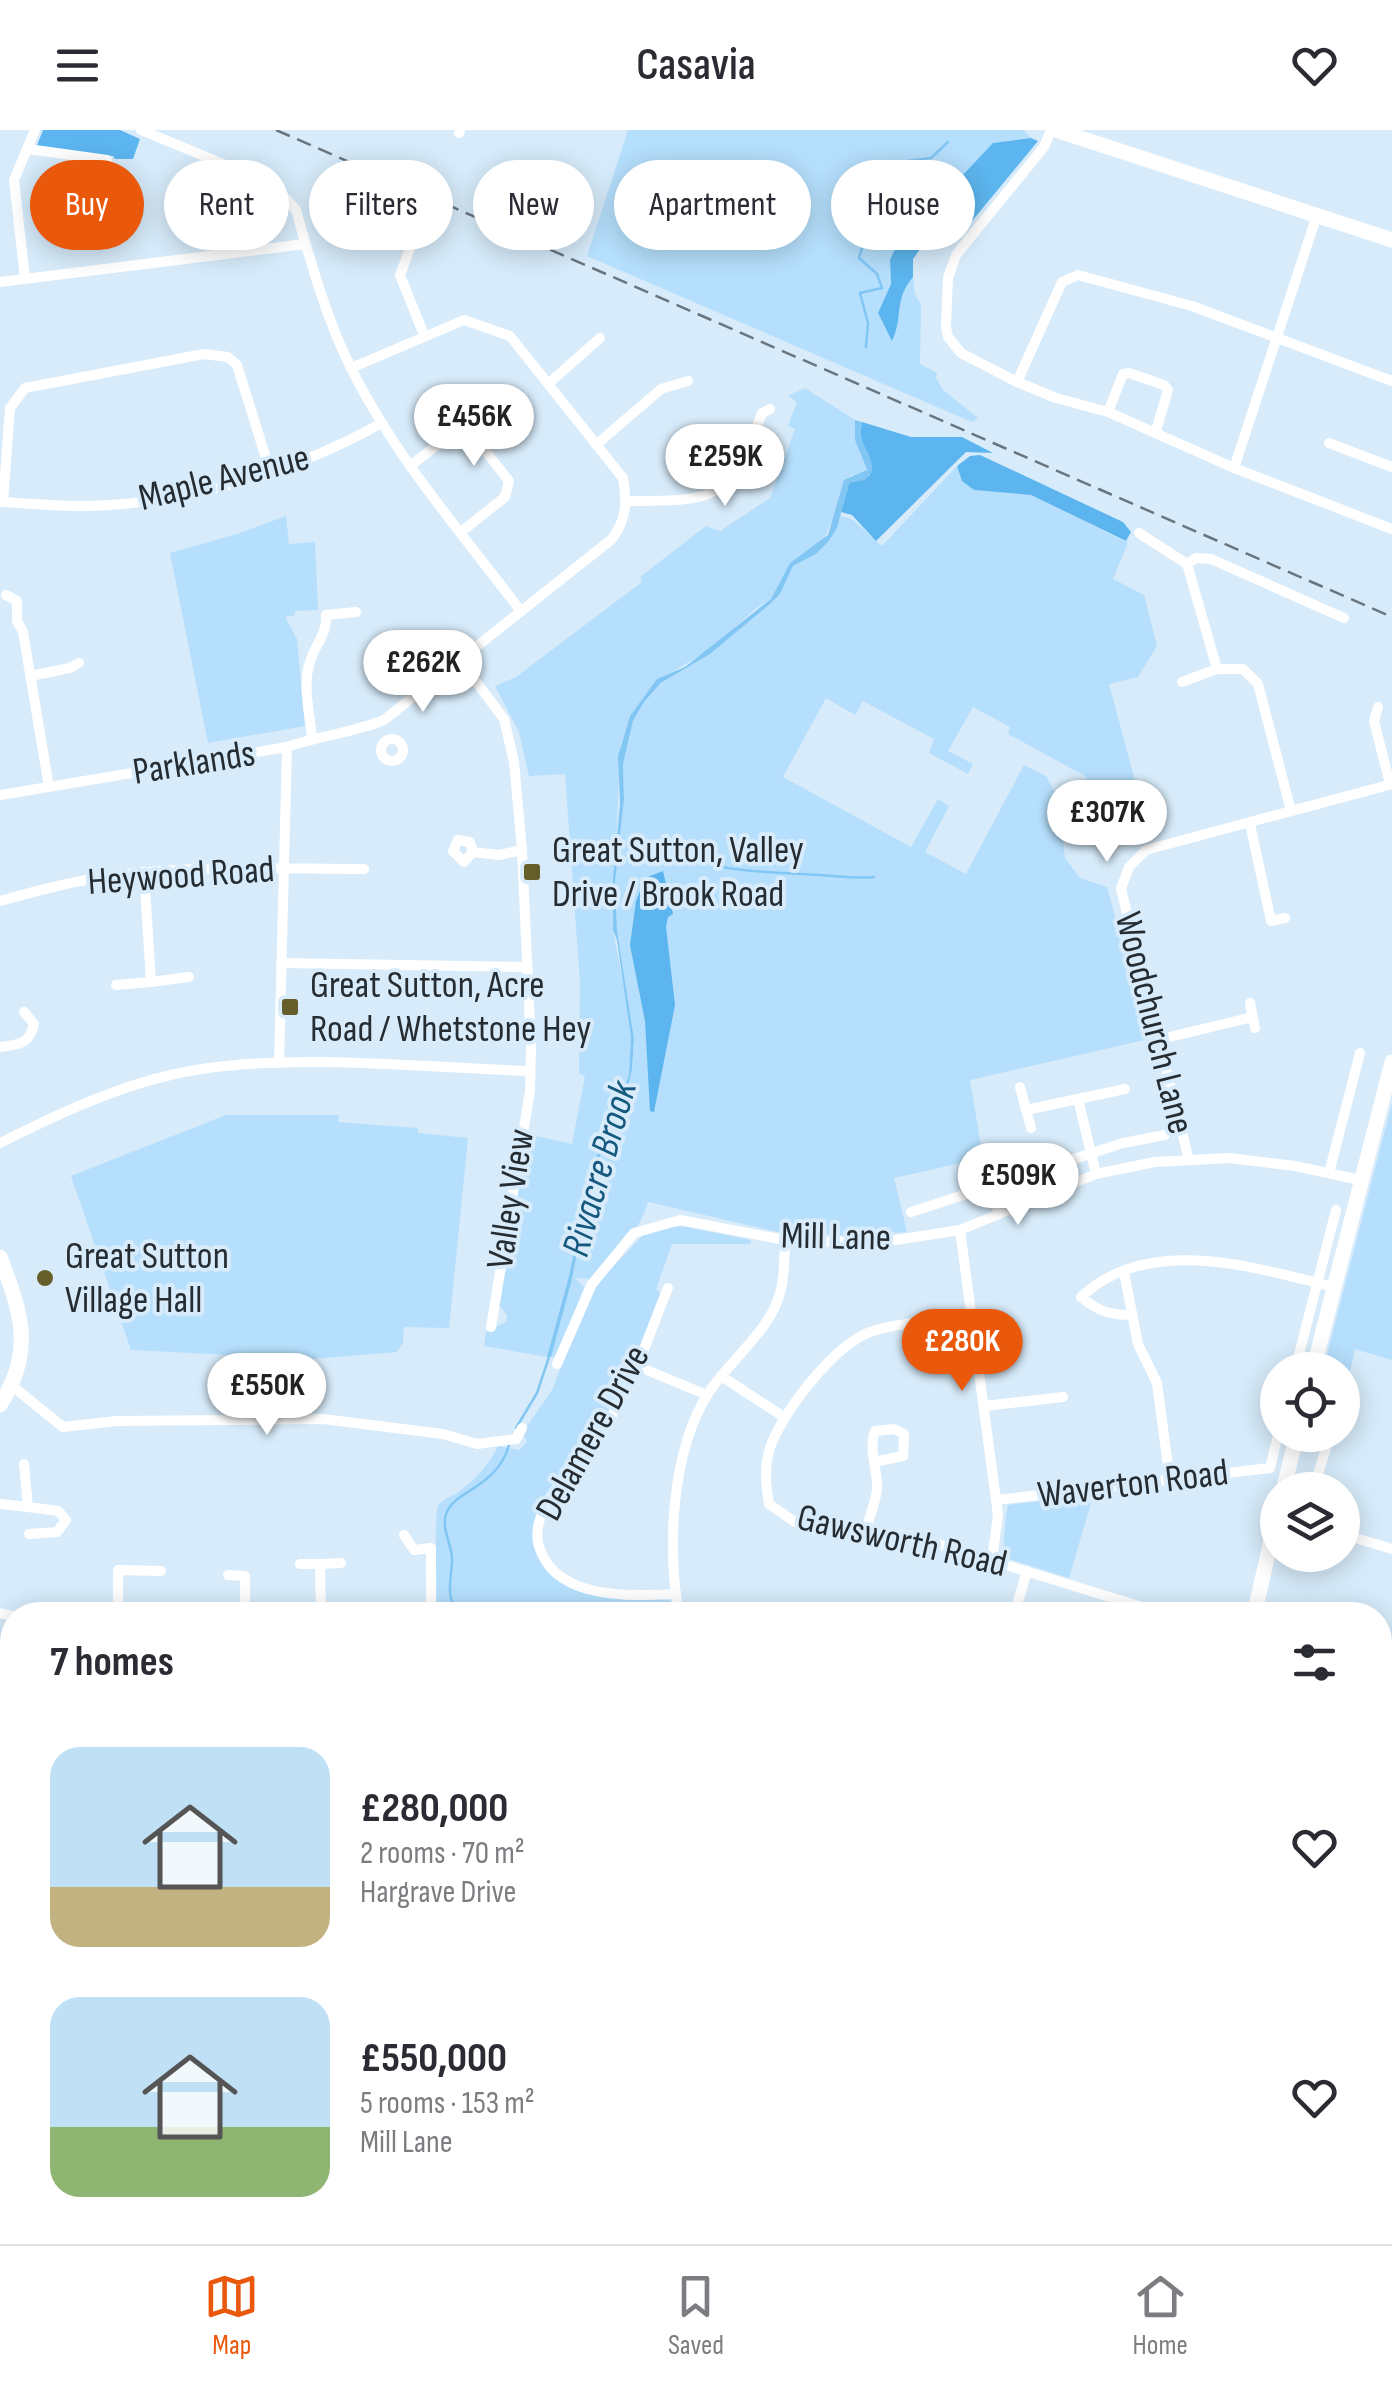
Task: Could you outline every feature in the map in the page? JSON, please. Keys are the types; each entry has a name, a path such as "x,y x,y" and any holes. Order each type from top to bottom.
{"main road":[{"path":"1054,130 1392,240"},
{"path":"1316,1352 1326,1285 1392,1062"},
{"path":"0,1258 18,1304 22,1327 22,1348 11,1385 0,1405"},
{"path":"1257,1602 1264,1572"}],"street":[{"path":"26,279 14,180 36,130"},
{"path":"141,130 274,185 296,210 350,368 410,466 520,610"},
{"path":"1054,130 956,255 948,278 948,337 962,353 1017,382 1108,412 1234,468 1392,529"},
{"path":"28,150 107,160"},
{"path":"0,175 14,180"},
{"path":"1234,468 1317,215"},
{"path":"0,282 305,244"},
{"path":"409,250 400,275 424,335"},
{"path":"1017,382 1062,282 1071,276 1192,306 1392,381"},
{"path":"350,368 464,320 510,336 623,478 627,501 685,501 722,488 737,471 762,412 770,409"},
{"path":"548,384 600,338"},
{"path":"2,502 10,408 26,388 204,354 217,354 237,365 270,471"},
{"path":"1108,412 1123,374 1164,385 1168,390 1156,431"},
{"path":"596,444 661,389 688,382"},
{"name":"Maple Avenue","path":"2,502 78,506 177,498 330,452 382,424"},
{"path":"410,466 455,431 472,434 509,482 509,490 506,497 461,532"},
{"path":"1329,442 1392,467"},
{"name":"Parklands","path":"0,795 286,747 312,738 334,737 384,720 612,538 623,524 627,501"},
{"path":"1139,533 1187,564 1217,669"},
{"path":"1187,564 1196,558 1211,559 1344,618"},
{"path":"6,594 23,598 17,621 23,632 48,787"},
{"path":"312,738 307,676 311,658 323,638 326,615 356,612"},
{"name":"Valley View","path":"460,660 504,720 514,762 522,850 530,1091 490,1327"},
{"path":"30,676 79,663"},
{"path":"1182,682 1217,669 1243,669 1258,684 1291,812"},
{"path":"1378,706 1374,721 1391,784"},
{"path":"384,720 391,739"},
{"path":"279,1062 286,747"},
{"name":"Woodchurch Lane","path":"1189,1160 1121,889 1123,877 1146,850 1391,784"},
{"path":"1250,824 1265,923 1285,918"},
{"path":"473,852 499,855 522,850"},
{"name":"Heywood Road","path":"0,901 89,879 144,872 217,868 364,869"},
{"path":"144,872 151,982"},
{"path":"282,963 526,967"},
{"path":"116,985 189,977"},
{"path":"1157,1040 1254,1022 1250,1004"},
{"path":"0,1047 26,1042 32,1035 34,1024 24,1012"},
{"path":"1329,1173 1360,1053"},
{"path":"0,1143 73,1107 140,1084 206,1068 279,1062 530,1071"},
{"path":"1020,1087 1031,1128"},
{"path":"1026,1110 1125,1089"},
{"path":"1078,1099 1096,1174"},
{"path":"911,1212 1123,1143 1165,1135"},
{"name":"Mill Lane","path":"557,1364 592,1284 634,1233 680,1220 785,1240 876,1243 960,1230 1096,1174 1128,1166 1229,1158 1360,1180"},
{"path":"992,1186 999,1214"},
{"path":"1302,1352 1326,1285 1336,1210"},
{"path":"960,1230 996,1500 997,1540 992,1560"},
{"path":"676,1602 673,1552 678,1479 706,1395 774,1309 782,1284 785,1240"},
{"path":"1132,1314 1097,1311 1082,1297 1099,1282 1124,1272 1174,1261 1216,1261 1326,1285"},
{"path":"1124,1272 1138,1344 1158,1384 1170,1481"},
{"name":"Delamere Drive","path":"668,1288 638,1366 611,1416 552,1496 540,1519 538,1545 550,1567 579,1585 628,1596 675,1594"},
{"name":"Gawsworth Road","path":"973,1318 874,1330 859,1336 838,1354 784,1417 773,1440 764,1472 769,1504 796,1522 915,1537 1126,1602"},
{"path":"638,1366 706,1395"},
{"path":"720,1376 784,1417"},
{"path":"11,1385 63,1427 116,1421 323,1419 443,1434 477,1444 516,1438 522,1428"},
{"path":"984,1406 1062,1397"},
{"name":"Waverton Road","path":"996,1500 1270,1468 1274,1452"},
{"path":"866,1530 877,1490 874,1462"},
{"path":"24,1464 28,1506"},
{"path":"0,1504 58,1511 66,1520 56,1532 30,1534"},
{"path":"404,1534 414,1550 432,1548 430,1602"},
{"path":"1360,1539 1392,1549"},
{"path":"300,1564 341,1564"},
{"path":"320,1564 321,1602"},
{"path":"118,1602 118,1570 161,1570"},
{"path":"1018,1602 1026,1571"},
{"path":"228,1575 245,1576 245,1602"}],"shaded area":[{"path":"43,130 120,130 140,139 133,159 115,159 36,148"},
{"path":"628,130 1023,130 1031,138 993,143 975,163 975,160 831,160 831,250 899,250 890,260 891,284 878,313 892,340 903,293 913,277 921,305 920,364 937,373 943,390 978,418 972,422 587,256 589,250 594,250 594,234 614,173 614,250 811,250 811,160 618,160"},
{"path":"1031,138 1038,141 975,217 975,162 993,143"},
{"path":"895,250 919,250 913,259 913,277 903,294 892,341 878,313 891,284 890,260"},
{"path":"805,388 855,420 855,440 867,471 852,475 823,541 795,560 771,599 712,648 666,676 632,713 620,747 613,930 628,1007 629,1075 591,1170 547,1357 484,1346 486,1332 495,1331 506,1322 507,1315 499,1305 527,1134 572,1144 585,1076 579,1074 580,982 565,774 529,776 519,732 495,686 516,677 642,582 640,577 706,526 720,531 770,498 795,429 788,426 797,402 788,396"},
{"path":"855,420 862,422 872,471 865,480 849,483 837,528 828,542 816,554 793,566 780,594 770,604 710,654 661,683 633,721 623,764 624,799 615,882 617,931 634,1039 627,1109 623,1106 619,1112 594,1171 571,1283 551,1357 547,1357 591,1170 629,1075 631,1037 613,930 613,879 620,804 618,756 630,716 657,679 685,667 771,599 790,563 828,535 844,480 867,470 855,440"},
{"path":"862,422 911,437 962,437 993,453 966,452 876,541 852,515 841,512 849,483 870,475 859,439"},
{"path":"980,455 1123,522 1131,532 1126,541 1031,495 974,490 962,481 957,466 970,456"},
{"path":"957,466 962,480 974,490 1031,495 1128,543 1113,579 1144,595 1157,646 1138,677 1109,684 1136,784 1092,795 1091,790 1080,791 1087,777 1008,734 1010,727 973,707 948,751 973,764 968,774 929,753 934,739 863,701 855,715 826,698 783,777 911,847 938,799 949,806 925,852 966,874 1024,765 1046,776 1059,800 1065,858 1080,878 1107,887 1149,1039 970,1080 983,1158 894,1178 907,1232 778,1232 648,1202 639,1224 616,1254 590,1279 575,1278 584,1287 557,1358 551,1357 594,1171 619,1112 624,1106 627,1108 634,1039 617,931 615,881 624,799 623,764 633,721 662,683 710,654 770,604 780,594 793,566 816,554 828,542 840,516 852,519 882,546"},
{"path":"286,516 289,544 315,542 318,610 295,611 295,615 285,617 297,639 305,726 208,743 170,553"},
{"path":"663,871 673,914 666,927 675,1005 654,1112 650,1111 645,1021 630,945 636,901 645,878"},
{"path":"1392,1103 1392,1360 1355,1349 1328,1352"},
{"path":"226,1115 339,1115 338,1122 418,1128 418,1133 468,1138 449,1328 404,1327 403,1343 397,1352 313,1359 131,1350 71,1176"},
{"path":"665,1226 751,1240 750,1244 672,1244 656,1289 660,1298 626,1383 606,1419 548,1493 537,1556 603,1595 672,1602 437,1602 438,1506 475,1478 498,1446 519,1450 527,1442 523,1432 552,1390 592,1289 643,1235"},
{"path":"1078,1497 1091,1503 1069,1578 1003,1557 1008,1505"}],"waterway":[{"name":"Rivacre Brook","path":"866,347 868,323 860,293 882,288 877,274 859,258 867,231 867,211 892,163 931,158 948,142"},
{"path":"673,849 726,868 874,877"},
{"name":"Rivacre Brook","path":"516,1428 537,1393 550,1354"},
{"path":"452,1602 446,1514 458,1499 495,1471 509,1445"}],"railway":[{"path":"276,130 1392,617"}],"place":[{"name":"Great Sutton, Valley Drive / Brook Road","path":"532,872"},
{"name":"Great Sutton, Acre Road / Whetstone Hey","path":"290,1007"},
{"name":"Great Sutton Village Hall","path":"45,1278"}]}
